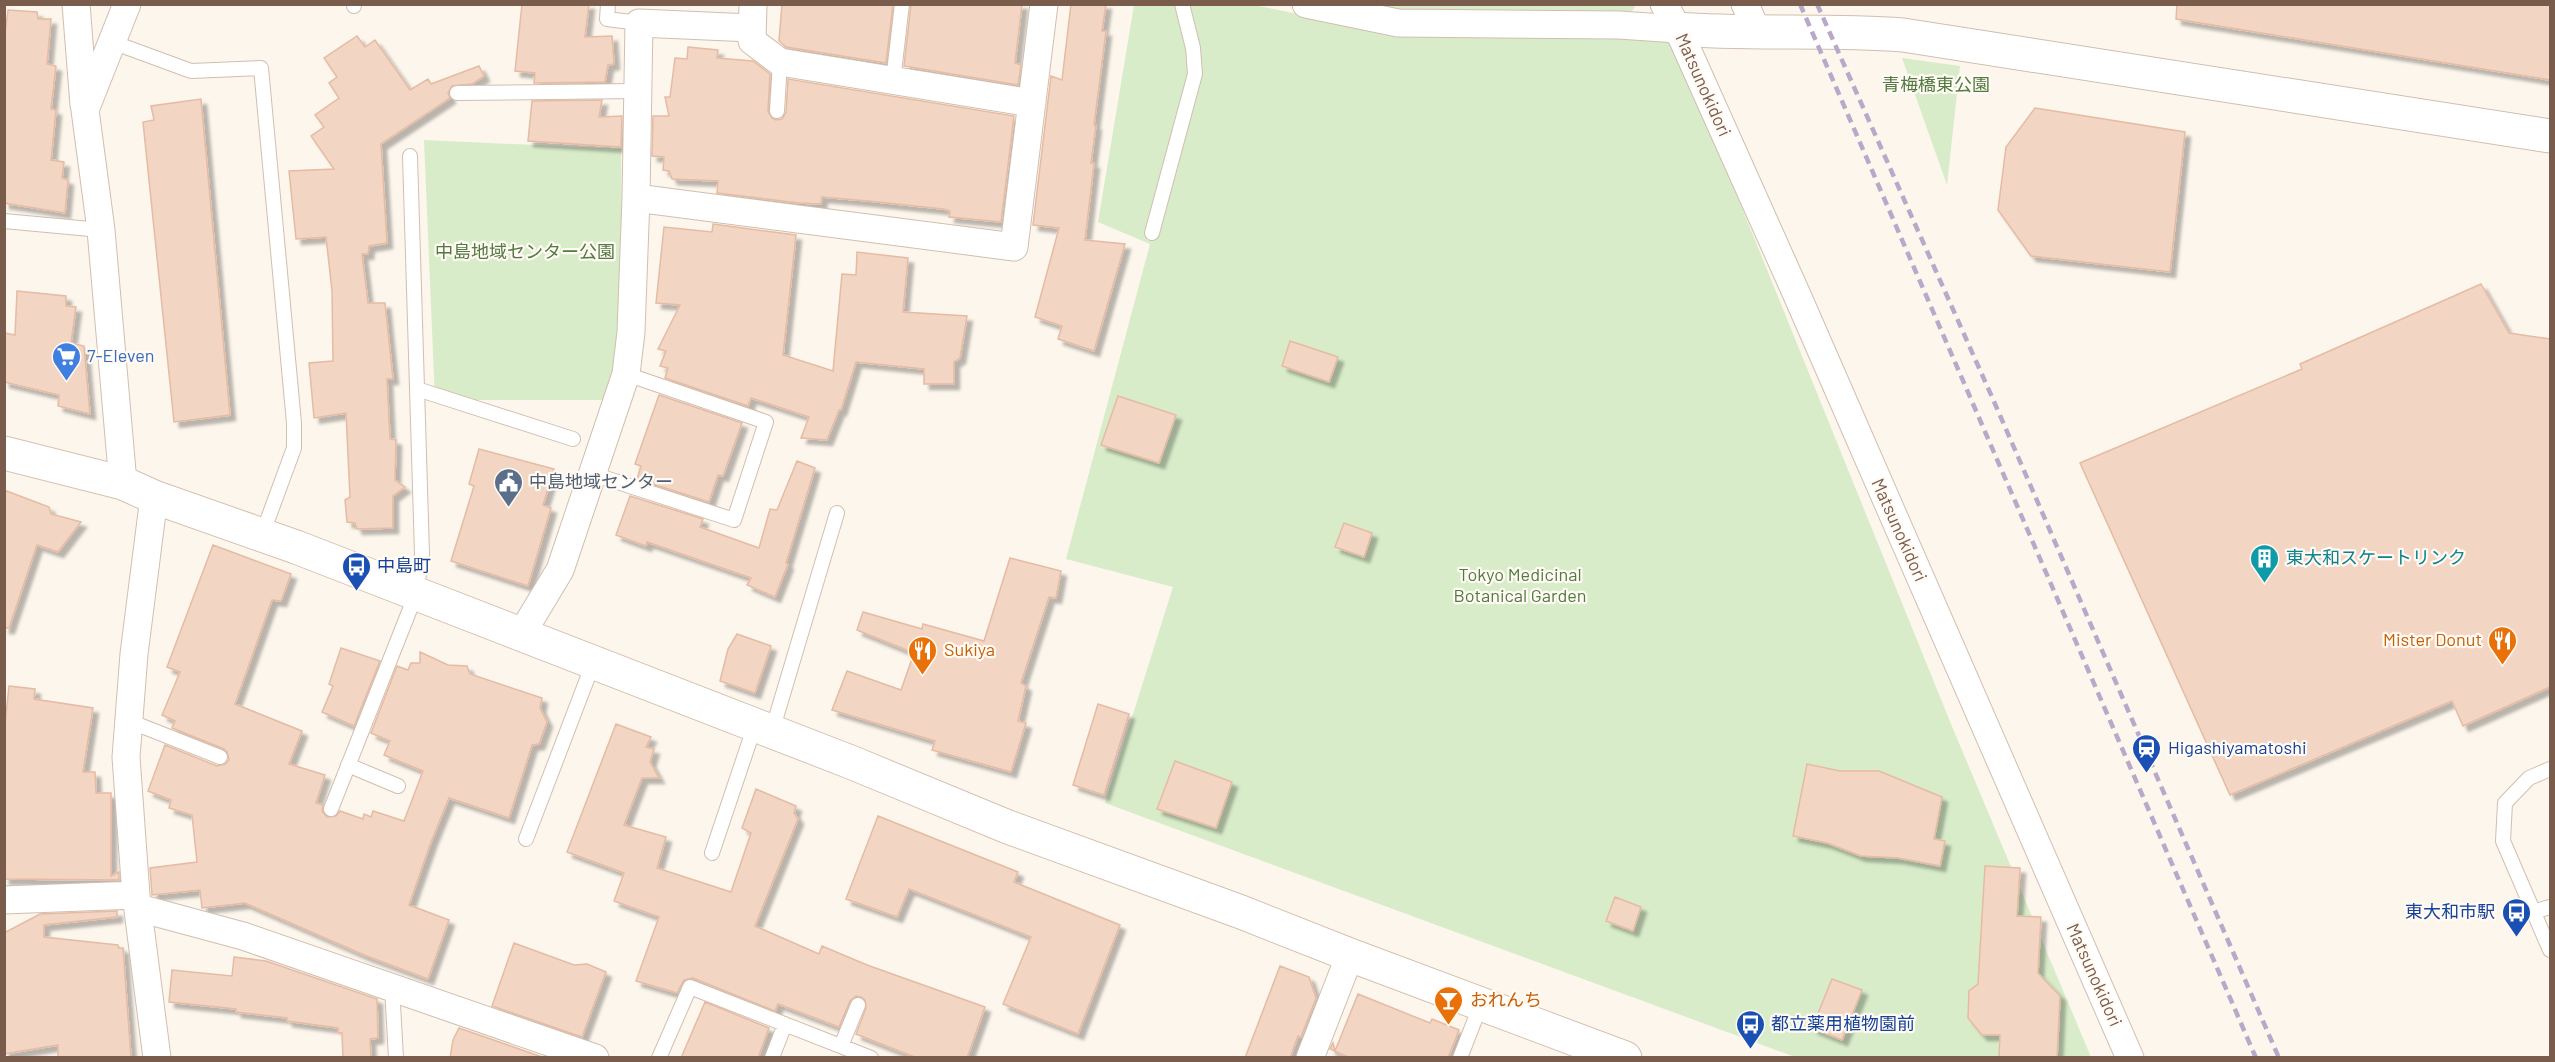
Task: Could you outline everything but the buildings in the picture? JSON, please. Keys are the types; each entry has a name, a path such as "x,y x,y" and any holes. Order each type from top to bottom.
{"main road":[{"path":"1671,17 1751,18 1902,35 2550,136"},
{"path":"4,453 123,483 154,497 522,633 1008,827 1241,912 1625,1058"}],"street":[{"path":"76,4 85,110 101,230 123,483"},
{"path":"85,110 127,4"},
{"path":"636,198 1014,246 1044,4"},
{"path":"1306,4 1398,22 1619,25 1671,17"},
{"path":"522,633 560,570 626,374 631,332 636,198 639,23 752,16 752,41 780,62 1032,104"},
{"name":"Matsunokidori","path":"1671,17 1797,295 2130,1058"},
{"path":"154,497 134,654 126,757 138,902 158,1058"},
{"path":"4,900 138,902 392,987 557,1051 594,1058"},
{"path":"1310,1058 1350,955"}],"lane":[{"path":"608,4 607,19 639,23"},
{"path":"893,81 902,4"},
{"path":"1152,233 1195,74 1193,48 1182,4"},
{"path":"112,42 191,71 261,68 294,448 261,535"},
{"path":"777,111 780,62"},
{"path":"457,93 637,91"},
{"path":"331,809 416,594 422,554 410,156"},
{"path":"4,221 101,230"},
{"path":"592,474 734,520 738,509 766,422 626,374"},
{"path":"417,389 573,439"},
{"path":"712,853 764,728 837,513"},
{"path":"526,839 594,661"},
{"path":"129,721 220,757"},
{"path":"348,765 398,786"},
{"path":"2550,770 2529,778 2505,803 2503,841 2536,911 2550,950"},
{"path":"2536,911 2550,906"},
{"path":"392,987 396,1058"},
{"path":"658,1058 690,987 871,1058"},
{"path":"1460,1058 1481,1004"},
{"path":"841,1046 858,1005"},
{"path":"772,1058 785,1024"}],"green space":[{"name":"Tokyo Medicinal Botanical Garden","path":"1134,5 1254,5 1400,35 1672,35 1951,724 2091,1057 1795,1057 1105,803 1173,587 1066,559 1150,244 1098,222"},
{"path":"1355,5 1636,5 1632,11 1399,13"},
{"name":"青梅橋東公園","path":"1902,58 1960,66 1947,185"},
{"name":"中島地域センター公園","path":"424,140 621,149 623,324 607,400 435,400"}],"railway":[{"path":"1800,4 2256,1058"},
{"path":"1817,4 1992,397 2279,1058"}],"place":[{"name":"7-Eleven","path":"66,382"},
{"name":"中島地域センター","path":"508,508"},
{"name":"東大和スケートリンク","path":"2265,584"},
{"name":"中島町","path":"356,592"},
{"name":"Mister Donut","path":"2503,666"},
{"name":"Sukiya","path":"923,676"},
{"name":"Higashiyamatoshi","path":"2147,774"},
{"name":"東大和市駅","path":"2516,938"},
{"name":"おれんち","path":"1449,1026"},
{"name":"都立薬用植物園前","path":"1750,1050"}]}
